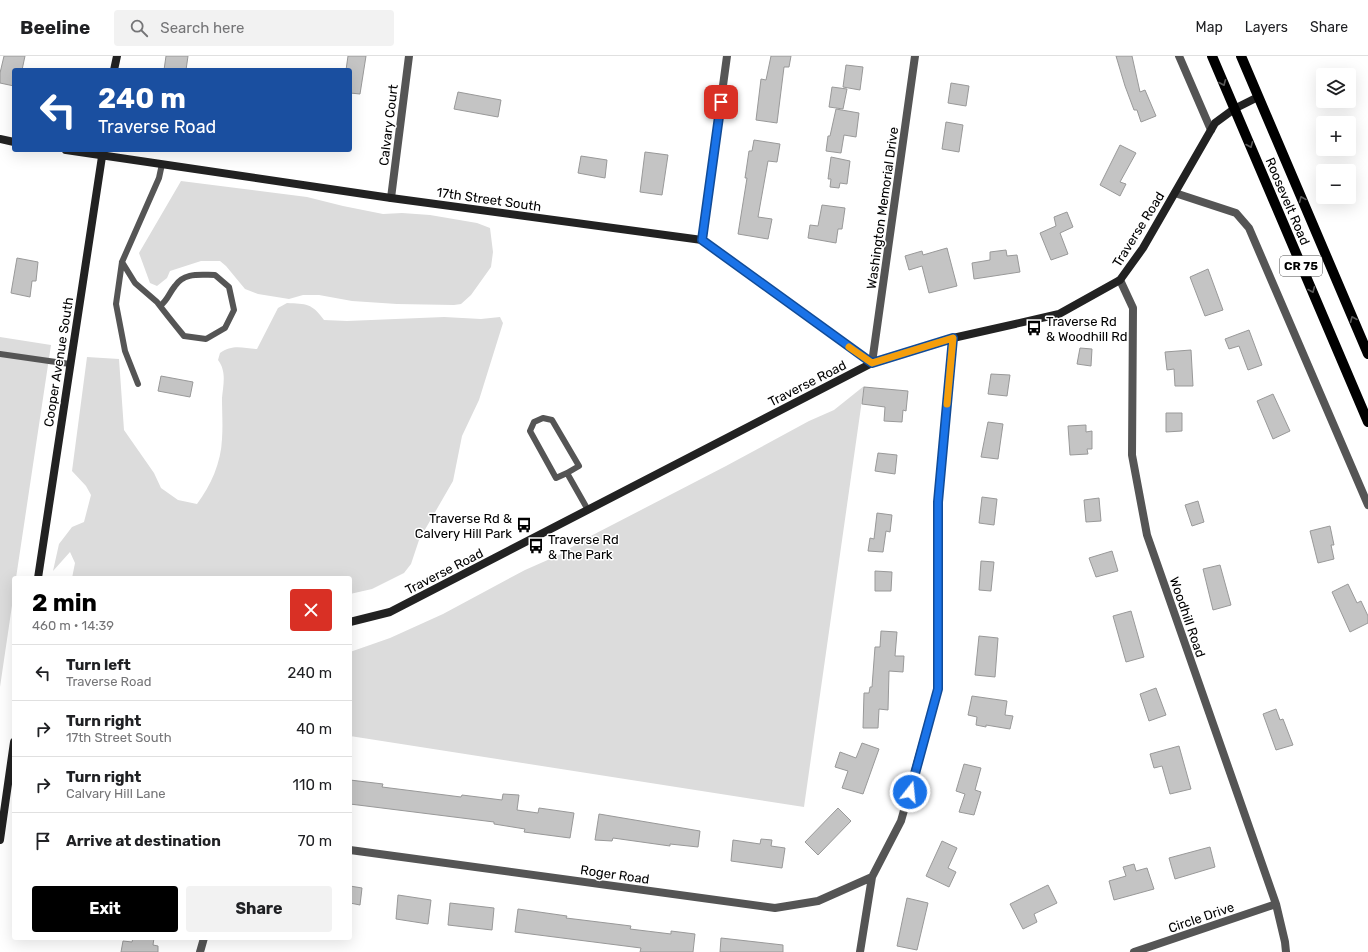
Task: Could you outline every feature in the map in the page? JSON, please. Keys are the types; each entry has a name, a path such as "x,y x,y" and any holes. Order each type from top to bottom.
{"main road":[{"name":"Roosevelt Road","path":"1212,56 1368,422"},
{"name":"Roosevelt Road","path":"1241,56 1368,354"}],"street":[{"path":"114,68 116,56"},
{"name":"Calvary Court","path":"391,198 409,56"},
{"path":"702,240 727,56"},
{"name":"Washington Memorial Drive","path":"872,363 915,56"},
{"path":"1179,56 1211,130"},
{"name":"Traverse Road","path":"352,622 390,612 872,363 953,338 1059,314 1120,280 1143,248 1215,122 1234,109 1258,97"},
{"path":"0,139 12,142"},
{"name":"17th Street South","path":"90,152 391,198 702,240 872,363"},
{"name":"Cooper Avenue South","path":"38,576 102,153"},
{"path":"1175,193 1236,213 1249,228 1368,505"},
{"name":"Woodhill Road","path":"1120,280 1133,308 1132,455 1147,535 1276,904 1286,952"},
{"path":"860,952 872,877 901,821 938,689 938,502 953,338"},
{"path":"0,840 12,756"},
{"name":"Roger Road","path":"352,850 775,908 818,901 872,877"},
{"name":"Circle Drive","path":"1134,952 1276,904"},
{"path":"200,952 203,940"}],"lane":[{"path":"138,384 125,351 116,304 122,262 159,178 162,164"},
{"path":"122,262 135,283 157,302 160,306 184,336 206,339 225,328 234,310 229,287 215,275 189,275 175,284 166,301 160,306"},
{"path":"0,354 70,364"},
{"path":"543,418 552,420 579,466 567,473 556,478 530,430 534,422 543,418"},
{"path":"567,473 588,510"}],"shaded area":[{"path":"181,181 307,197 383,214 402,213 430,215 477,223 490,228 493,252 491,267 471,295 461,304 454,305 397,304 352,301 319,295 303,295 289,299 258,294 245,289 220,261 201,261 170,271 167,278 157,286 150,283 139,253"},
{"path":"287,303 304,304 316,310 324,320 347,321 444,317 481,319 500,317 503,323 479,400 462,436 453,481 419,540 411,564 404,573 372,589 352,594 352,576 72,576 75,563 70,552 53,571 59,544 72,527 84,522 91,495 86,486 72,471 87,357 119,359 124,430 154,473 161,488 178,500 197,504 211,481 220,457 224,379 223,369 218,360 220,353 229,348 242,347 257,349 278,308"},
{"path":"0,337 51,345 16,576 12,576 12,606 0,687"},
{"path":"864,386 804,807 352,736 352,651 390,638 443,614 525,570 559,555 585,539 809,421 834,410"}],"building":[{"path":"4,56 25,56 22,68 12,68 12,86 0,83 0,73"},
{"path":"166,56 188,56 186,68 164,68"},
{"path":"348,56 366,56 360,94 352,93 352,68 346,68"},
{"path":"771,56 791,56 789,67 784,67 777,123 756,120 761,79 766,80"},
{"path":"1116,56 1132,56 1140,92 1145,90 1156,116 1141,122 1137,110 1134,110"},
{"path":"846,65 863,67 860,90 843,87"},
{"path":"951,83 969,86 966,106 948,103"},
{"path":"832,87 847,89 843,109 829,107"},
{"path":"458,92 501,100 498,117 454,109"},
{"path":"836,109 859,113 856,137 844,135 841,153 826,151 828,136 830,136"},
{"path":"946,122 963,125 959,152 942,149"},
{"path":"754,140 780,144 777,162 768,161 758,217 772,219 768,239 738,234 747,178 745,178 749,151 752,151"},
{"path":"1120,145 1136,153 1120,182 1126,184 1120,196 1100,185"},
{"path":"645,152 668,155 662,195 640,192"},
{"path":"581,156 607,160 605,178 578,173"},
{"path":"831,157 850,161 847,184 840,183 839,188 830,187 831,179 828,179"},
{"path":"822,205 845,208 842,229 838,229 836,243 808,238 810,225 818,226"},
{"path":"1067,212 1073,227 1060,233 1068,254 1051,260 1040,233 1056,226 1054,217"},
{"path":"947,248 957,286 929,293 922,266 909,270 905,256 922,251 923,255"},
{"path":"1006,250 1007,256 1017,255 1020,272 974,279 972,263 990,260 990,252"},
{"path":"17,258 38,262 36,281 32,281 30,297 11,293"},
{"path":"1208,269 1223,310 1205,316 1190,277"},
{"path":"1249,330 1262,365 1248,370 1239,346 1229,349 1225,339"},
{"path":"1080,348 1092,349 1091,366 1077,364"},
{"path":"1191,350 1193,386 1175,386 1174,369 1167,370 1165,352"},
{"path":"991,374 1010,375 1007,396 988,394"},
{"path":"161,376 193,382 190,397 158,391"},
{"path":"864,387 908,391 906,411 903,410 902,422 884,421 885,407 862,404"},
{"path":"1273,394 1290,431 1273,439 1257,401"},
{"path":"1166,413 1182,413 1182,431 1166,432"},
{"path":"988,422 1003,424 998,459 981,457"},
{"path":"1086,425 1086,432 1092,431 1092,449 1087,449 1088,454 1070,455 1068,426"},
{"path":"878,453 897,455 895,474 875,471"},
{"path":"982,497 997,499 994,525 979,523"},
{"path":"1099,498 1101,521 1086,522 1084,500"},
{"path":"1198,501 1204,522 1192,526 1185,505"},
{"path":"877,513 892,515 890,532 886,531 883,552 868,551 870,538 874,539"},
{"path":"1330,526 1334,545 1331,545 1334,559 1318,563 1310,531"},
{"path":"1112,551 1118,571 1096,577 1089,558"},
{"path":"981,561 994,562 991,591 979,590"},
{"path":"1220,565 1231,605 1213,610 1203,569"},
{"path":"875,571 892,572 891,591 875,591"},
{"path":"1348,584 1357,603 1361,601 1368,616 1368,623 1350,632 1332,592"},
{"path":"1131,611 1144,657 1126,662 1113,616"},
{"path":"881,631 897,632 895,656 904,656 903,672 889,671 888,710 879,709 878,728 863,728 864,693 869,693 870,687 872,687 875,647 880,647"},
{"path":"979,636 998,638 995,677 975,675"},
{"path":"1156,688 1166,715 1149,721 1140,694"},
{"path":"972,696 1007,701 1005,715 1013,716 1010,729 976,725 977,717 968,715"},
{"path":"1276,709 1280,720 1283,719 1293,745 1276,750 1263,714"},
{"path":"862,743 879,749 863,794 842,788 848,771 835,767 840,752 856,758"},
{"path":"1179,746 1191,789 1170,794 1162,766 1154,768 1150,754"},
{"path":"964,764 981,768 975,790 981,792 974,815 959,812 965,794 956,791"},
{"path":"352,780 383,784 382,787 461,797 462,795 502,800 503,794 519,795 517,810 538,813 539,808 574,813 570,838 524,832 525,829 494,824 494,822 352,804"},
{"path":"838,808 851,821 818,855 805,842"},
{"path":"599,814 700,831 698,847 670,844 670,846 613,838 612,841 595,840"},
{"path":"761,839 772,840 771,846 785,848 782,868 731,861 733,840 760,844"},
{"path":"942,841 957,848 948,868 956,872 949,887 926,876"},
{"path":"1210,847 1215,867 1175,879 1169,858"},
{"path":"1134,864 1136,871 1147,868 1154,889 1114,900 1109,881 1126,876 1123,867"},
{"path":"1048,885 1057,903 1034,914 1037,922 1023,929 1010,904"},
{"path":"352,886 362,888 360,905 352,903"},
{"path":"398,895 431,900 428,924 396,919"},
{"path":"907,898 928,903 917,950 897,946"},
{"path":"450,903 494,908 492,930 448,925"},
{"path":"518,909 567,916 566,918 631,926 630,929 671,934 671,931 695,934 693,952 640,952 641,948 515,932"},
{"path":"721,938 783,945 783,952 720,952"},
{"path":"132,940 154,940 153,945 158,946 158,952 121,952 123,941 132,942"}],"slow traffic":[{"path":"849,347 872,363 953,338 947,404"}],"place":[{"name":"Traverse Rd & Woodhill Rd","path":"1034,328"},
{"name":"Traverse Rd & Calvery Hill Park","path":"524,525"},
{"name":"Traverse Rd & The Park","path":"536,546"}],"route":[{"path":"721,102 702,240 872,363 953,338 938,502 938,689 910,792"}]}
